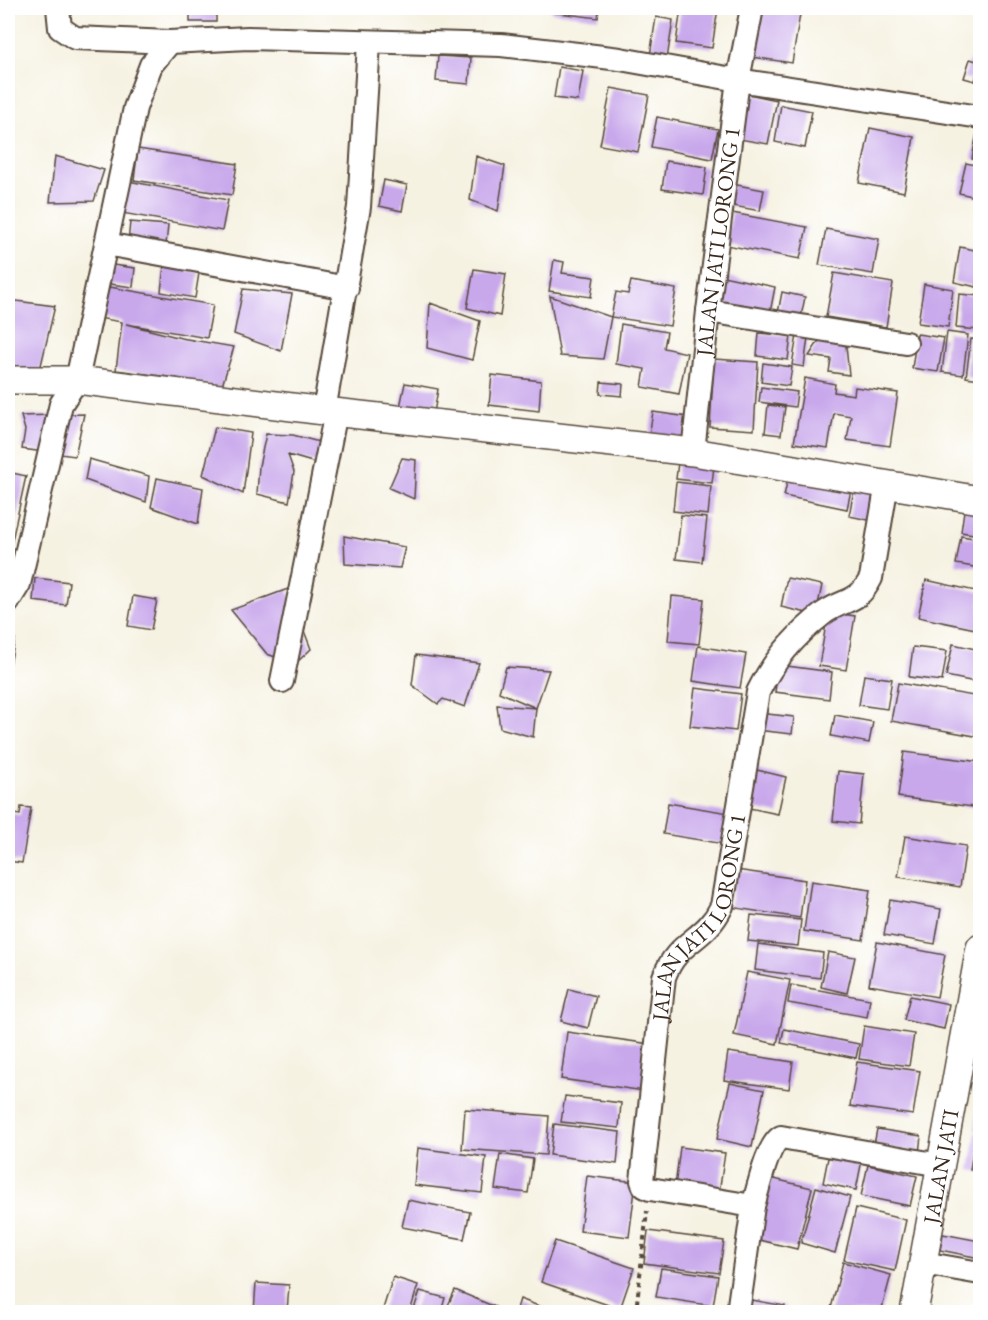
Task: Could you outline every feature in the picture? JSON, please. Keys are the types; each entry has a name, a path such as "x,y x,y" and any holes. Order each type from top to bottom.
{"street":[{"path":"58,8 60,28 75,39 170,42 249,38 501,45 620,59 738,80 981,117"},
{"name":"JALAN JATI LORONG 1","path":"693,452 708,311 738,80 752,8"},
{"path":"8,602 19,584 61,404 77,380 135,108 151,65 170,42"},
{"path":"282,681 330,412 359,207 369,43"},
{"path":"106,244 347,288"},
{"path":"708,311 906,343"},
{"path":"8,380 77,380 330,412 693,452 981,500"},
{"name":"JALAN JATI LORONG 1","path":"650,1189 644,1186 642,1181 643,1158 664,978 670,960 679,949 701,936 714,922 722,906 758,692 773,665 803,632 837,604 853,601 864,592 871,578 887,483"},
{"name":"JALAN JATI","path":"914,1312 981,948"},
{"path":"738,1312 753,1206 775,1141 781,1137 940,1165"},
{"path":"650,1189 753,1206"},
{"path":"923,1263 981,1273"}],"path":[{"path":"636,1312 650,1189"}],"building":[{"path":"190,8 216,8 216,22 190,22"},
{"path":"401,8 456,8 456,16 401,10"},
{"path":"551,8 599,8 598,18 551,12"},
{"path":"681,8 718,8 712,48 676,43"},
{"path":"760,8 801,8 792,63 752,57"},
{"path":"656,17 673,20 667,59 650,56"},
{"path":"438,56 471,58 469,84 436,81"},
{"path":"970,59 980,62 975,81 964,78"},
{"path":"559,67 583,71 578,101 554,98"},
{"path":"611,88 649,95 638,152 600,145"},
{"path":"748,94 777,100 768,144 739,139"},
{"path":"781,105 812,111 805,148 775,142"},
{"path":"657,117 718,129 712,159 651,147"},
{"path":"978,127 980,128 980,161 972,159"},
{"path":"870,128 914,137 904,192 859,183"},
{"path":"138,149 237,164 232,195 134,180"},
{"path":"55,156 104,170 94,201 50,202"},
{"path":"476,156 505,166 498,211 470,200"},
{"path":"666,161 707,167 703,195 662,189"},
{"path":"966,163 980,166 980,198 959,193"},
{"path":"384,180 407,185 402,211 379,206"},
{"path":"128,181 228,200 222,231 122,213"},
{"path":"732,184 764,190 760,211 728,205"},
{"path":"732,213 807,227 800,259 726,245"},
{"path":"130,222 168,225 166,245 128,243"},
{"path":"826,229 879,239 873,274 819,265"},
{"path":"960,247 980,251 977,287 954,282"},
{"path":"554,260 564,262 562,273 594,277 591,297 549,291"},
{"path":"105,264 135,268 133,287 102,283"},
{"path":"164,265 199,273 195,298 161,292"},
{"path":"474,269 506,274 500,316 467,308"},
{"path":"834,273 893,283 886,327 826,317"},
{"path":"723,276 775,287 770,313 717,302"},
{"path":"631,281 676,289 670,326 611,317 616,292 628,294"},
{"path":"924,284 953,289 948,327 918,323"},
{"path":"104,286 213,305 207,338 126,324 181,338 234,347 221,389 176,378 116,370 122,322 98,318"},
{"path":"243,289 292,294 281,351 234,334"},
{"path":"782,292 805,297 801,317 778,313"},
{"path":"959,294 980,296 979,330 956,328"},
{"path":"550,296 611,317 603,359 560,356"},
{"path":"8,300 55,306 39,374 8,369"},
{"path":"430,303 480,321 472,360 427,348"},
{"path":"621,324 667,332 664,348 687,353 679,394 642,387 645,369 616,364"},
{"path":"947,332 968,335 963,375 942,372"},
{"path":"759,333 791,336 788,360 757,356"},
{"path":"917,334 944,338 938,372 912,368"},
{"path":"797,335 808,337 804,367 792,365"},
{"path":"825,338 846,346 849,375 829,372 831,359 809,356 818,342"},
{"path":"971,339 980,340 980,379 966,377"},
{"path":"714,359 758,362 754,430 710,427"},
{"path":"763,363 792,367 789,386 761,382"},
{"path":"492,375 541,381 539,411 489,405"},
{"path":"805,378 835,384 834,392 854,395 855,387 898,393 890,446 847,440 851,416 834,413 828,448 794,443"},
{"path":"601,382 623,384 622,396 600,394"},
{"path":"405,383 438,389 434,413 400,407"},
{"path":"761,387 797,392 795,407 759,402"},
{"path":"768,405 785,407 781,435 765,433"},
{"path":"653,412 688,417 684,441 649,436"},
{"path":"84,414 75,456 22,449 25,430 21,416"},
{"path":"215,427 251,433 243,494 203,475"},
{"path":"266,434 293,435 323,443 319,464 288,455 294,472 289,502 257,494 259,466"},
{"path":"679,454 715,458 712,483 676,479"},
{"path":"402,458 416,460 414,499 389,488"},
{"path":"89,459 149,476 146,502 85,480"},
{"path":"8,472 26,476 11,545 8,544"},
{"path":"789,473 852,485 847,509 784,496"},
{"path":"157,478 203,488 198,524 151,507"},
{"path":"676,482 711,486 708,515 673,511"},
{"path":"855,485 881,491 874,521 849,516"},
{"path":"965,504 980,507 980,535 961,532"},
{"path":"681,515 707,518 702,562 676,559"},
{"path":"344,536 405,547 400,568 345,564"},
{"path":"961,536 980,539 980,568 956,564"},
{"path":"35,578 69,582 66,605 33,601"},
{"path":"787,578 822,585 816,615 781,607"},
{"path":"926,580 980,592 980,630 918,617"},
{"path":"288,589 311,649 295,664 267,654 231,610"},
{"path":"133,596 157,600 151,630 128,626"},
{"path":"672,596 704,599 699,644 668,641"},
{"path":"828,612 855,616 846,670 819,666"},
{"path":"8,638 15,639 9,670 8,669"},
{"path":"953,644 980,650 980,683 946,676"},
{"path":"698,646 746,654 740,688 693,681"},
{"path":"913,647 947,651 942,681 909,677"},
{"path":"416,655 479,663 465,707 443,699 438,704 412,685"},
{"path":"779,665 832,672 829,699 775,692"},
{"path":"506,667 549,670 536,708 499,692"},
{"path":"864,675 892,679 887,709 859,705"},
{"path":"898,683 980,697 975,736 891,721"},
{"path":"695,688 741,694 736,731 690,726"},
{"path":"497,705 536,708 533,737 500,728"},
{"path":"758,713 794,717 792,734 756,730"},
{"path":"835,715 873,722 869,743 831,736"},
{"path":"904,752 980,762 980,808 898,797"},
{"path":"757,770 786,777 778,814 749,808"},
{"path":"838,771 864,774 859,824 833,821"},
{"path":"668,803 729,813 724,844 663,834"},
{"path":"21,807 31,808 22,863 8,861 8,813 20,815"},
{"path":"905,836 966,846 960,887 898,877"},
{"path":"736,870 805,880 800,918 730,907"},
{"path":"811,881 870,890 863,940 804,931"},
{"path":"890,900 941,909 935,944 884,935"},
{"path":"751,915 801,920 798,946 748,941"},
{"path":"877,942 945,955 937,997 869,985"},
{"path":"758,944 823,953 820,978 755,970"},
{"path":"828,952 855,957 847,993 821,987"},
{"path":"747,972 790,980 777,1044 734,1035"},
{"path":"791,985 870,999 867,1017 788,1003"},
{"path":"569,989 596,996 588,1028 561,1021"},
{"path":"910,996 949,1004 944,1029 904,1020"},
{"path":"864,1026 914,1034 909,1066 859,1059"},
{"path":"784,1029 859,1044 856,1058 781,1043"},
{"path":"567,1032 650,1044 644,1091 561,1079"},
{"path":"728,1052 793,1062 789,1089 724,1080"},
{"path":"857,1062 920,1071 913,1115 850,1106"},
{"path":"730,1083 764,1090 752,1147 717,1139"},
{"path":"565,1096 621,1103 619,1128 561,1122"},
{"path":"980,1101 980,1131 975,1130"},
{"path":"465,1109 549,1116 546,1155 462,1149"},
{"path":"554,1124 620,1132 617,1164 550,1155"},
{"path":"877,1129 921,1136 919,1153 874,1145"},
{"path":"976,1132 980,1133 980,1172 970,1170"},
{"path":"680,1147 725,1153 719,1193 675,1187"},
{"path":"418,1148 486,1157 482,1193 414,1185"},
{"path":"829,1153 862,1160 856,1190 823,1183"},
{"path":"500,1154 533,1159 528,1193 495,1189"},
{"path":"868,1165 917,1176 910,1206 861,1196"},
{"path":"587,1176 636,1182 629,1237 580,1231"},
{"path":"770,1178 812,1188 797,1249 755,1239"},
{"path":"816,1187 850,1197 835,1253 801,1243"},
{"path":"408,1200 470,1212 464,1239 402,1227"},
{"path":"856,1208 906,1220 895,1271 844,1260"},
{"path":"648,1231 724,1241 719,1273 644,1263"},
{"path":"943,1234 980,1241 980,1258 940,1250"},
{"path":"555,1241 634,1268 620,1309 541,1282"},
{"path":"843,1262 891,1275 881,1312 830,1312"},
{"path":"661,1268 718,1276 713,1306 656,1297"},
{"path":"393,1277 418,1285 410,1312 382,1312"},
{"path":"256,1283 289,1285 287,1312 254,1312"},
{"path":"455,1290 507,1312 445,1312"},
{"path":"420,1291 445,1298 441,1312 413,1312"},
{"path":"520,1299 544,1308 543,1312 516,1312"},
{"path":"752,1300 785,1306 784,1312 749,1312"}]}
